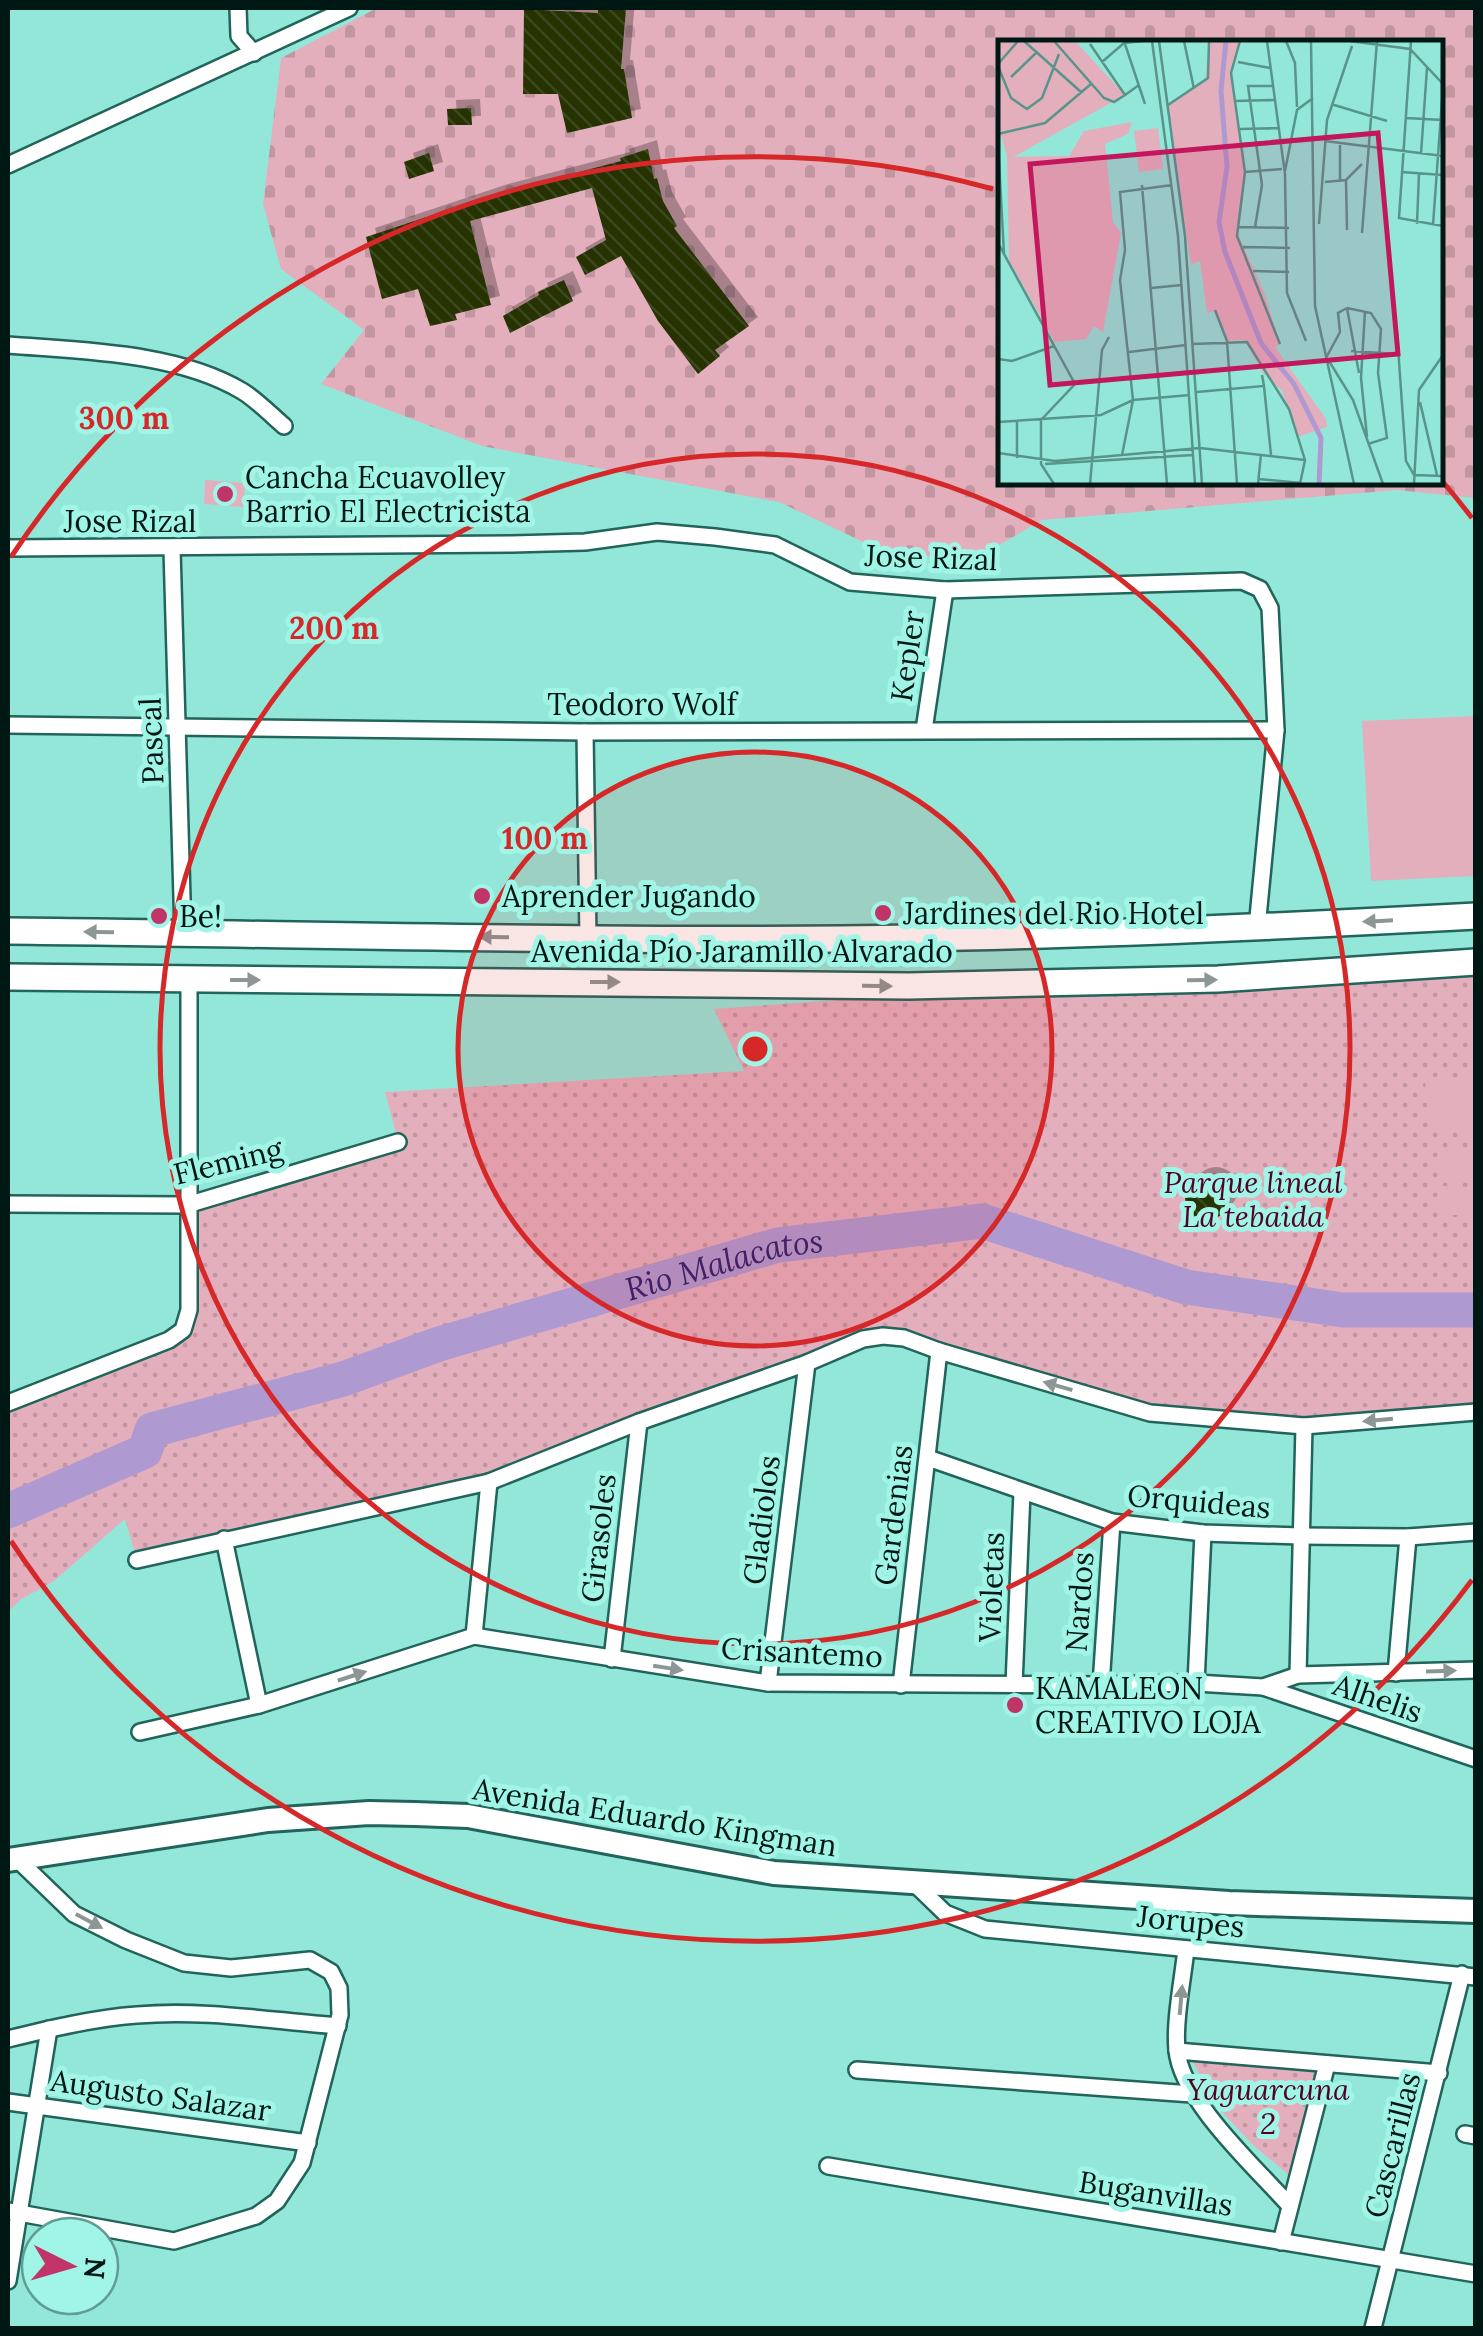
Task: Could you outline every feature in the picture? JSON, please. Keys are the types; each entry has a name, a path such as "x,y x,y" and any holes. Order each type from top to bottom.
{"main road":[{"name":"Avenida Pío Jaramillo Alvarado","path":"8,931 588,939 916,938 1257,928 1476,916"},
{"name":"Avenida Pío Jaramillo Alvarado","path":"8,977 909,986 1218,979 1476,962"},
{"name":"Avenida Eduardo Kingman","path":"10,1860 268,1820 400,1814 468,1816 774,1873 1229,1903 1476,1910"}],"street":[{"path":"238,8 239,36 254,53"},
{"path":"8,165 348,8"},
{"path":"8,345 154,360 199,369 245,392 284,426"},
{"name":"Jose Rizal","path":"8,548 584,542 657,532 775,545 850,582 944,590 1242,581 1260,589 1270,608 1276,730"},
{"name":"Pascal","path":"172,549 183,933"},
{"name":"Kepler","path":"924,730 944,590"},
{"name":"Teodoro Wolf","path":"8,725 586,732 1276,730"},
{"path":"1257,928 1276,730"},
{"path":"586,732 588,939"},
{"path":"8,1404 169,1340 184,1330 190,1310 189,980"},
{"name":"Fleming","path":"8,1204 187,1205 398,1142"},
{"path":"136,1560 489,1482 639,1422 807,1363 863,1339 883,1336 904,1338 1150,1413 1304,1426 1476,1412"},
{"name":"Gardenias","path":"901,1685 939,1351"},
{"name":"Gladiolos","path":"768,1683 807,1363"},
{"name":"Girasoles","path":"612,1659 639,1422"},
{"path":"1298,1675 1304,1426"},
{"name":"Orquideas","path":"928,1458 1112,1522 1202,1533 1300,1536 1408,1537 1476,1532"},
{"path":"474,1636 489,1482"},
{"name":"Violetas","path":"1014,1684 1022,1492"},
{"name":"Nardos","path":"1101,1685 1112,1522"},
{"path":"1196,1682 1202,1533"},
{"path":"1396,1672 1408,1537"},
{"path":"224,1540 259,1706"},
{"name":"Crisantemo","path":"140,1732 259,1706 474,1636 768,1683 1196,1682 1263,1688 1298,1675 1476,1670"},
{"name":"Alhelis","path":"1263,1688 1476,1759"},
{"path":"10,1860 74,1914 184,1963 231,1968 310,1960 331,1972 339,1988 338,2026 302,2164 277,2201 256,2216 174,2241 14,2212"},
{"name":"Jorupes","path":"915,1884 946,1913 985,1929 1469,1976"},
{"path":"1186,1949 1177,2051 1192,2094 1209,2119 1224,2130 1290,2206"},
{"name":"Cascarillas","path":"1373,2328 1439,2072 1469,1976"},
{"path":"8,2040 138,2014 338,2026"},
{"path":"8,2280 14,2212 49,2029"},
{"path":"1177,2051 1439,2072"},
{"path":"1281,2242 1328,2064"},
{"path":"858,2070 1192,2094"},
{"name":"Augusto Salazar","path":"8,2102 308,2143"},
{"name":"Buganvillas","path":"828,2166 1476,2274"}],"green space":[{"path":"377,8 1475,8 1475,498 1397,490 1042,520 970,562 880,550 779,502 482,446 321,384 364,330 281,269 263,204 281,58"},
{"name":"Cancha Ecuavolley Barrio El Electricista","path":"205,480 245,483 244,507 204,504"},
{"path":"1475,716 1475,876 1371,881 1362,721"},
{"name":"Parque lineal La tebaida","path":"1475,961 1475,1412 1304,1426 1150,1413 883,1336 489,1482 137,1560 125,1519 54,1581 20,1600 8,1612 8,1403 183,1330 187,1205 398,1141 385,1092 744,1071 714,1009 1090,982"},
{"path":"1475,1079 1475,1130 1429,1132 1425,1080"},
{"path":"1438,1149 1475,1149 1475,1177 1439,1178"},
{"path":"1440,1186 1475,1187 1475,1215 1441,1215"},
{"name":"Yaguarcuna 2","path":"1192,2061 1313,2072 1290,2176 1220,2110"}],"building":[{"path":"524,9 598,13 598,9 626,9 621,69 632,118 567,133 558,94 523,94"},
{"path":"471,108 472,125 448,125 447,109"},
{"path":"648,149 654,179 657,178 663,201 677,226 674,228 749,326 715,350 720,356 698,374 658,321 621,256 585,275 576,257 606,240 592,188 470,221 491,305 455,314 457,320 430,326 418,289 382,299 366,237 499,193 621,161 620,158"},
{"path":"429,153 434,171 409,179 404,162"},
{"path":"564,280 573,301 510,333 503,316"},
{"path":"1207,1176 1222,1183 1229,1198 1222,1213 1207,1220 1192,1213 1185,1198 1192,1183"}],"waterway":[{"name":"Rio Malacatos","path":"8,1511 145,1451 152,1430 343,1379 439,1344 778,1245 982,1221 1186,1287 1343,1310 1476,1310"}],"place":[{"name":"Cancha Ecuavolley Barrio El Electricista","path":"225,494"},
{"name":"Aprender Jugando","path":"482,896"},
{"name":"Jardines del Rio Hotel","path":"883,913"},
{"name":"Be!","path":"159,916"},
{"name":"KAMALEON CREATIVO LOJA","path":"1015,1705"}]}
